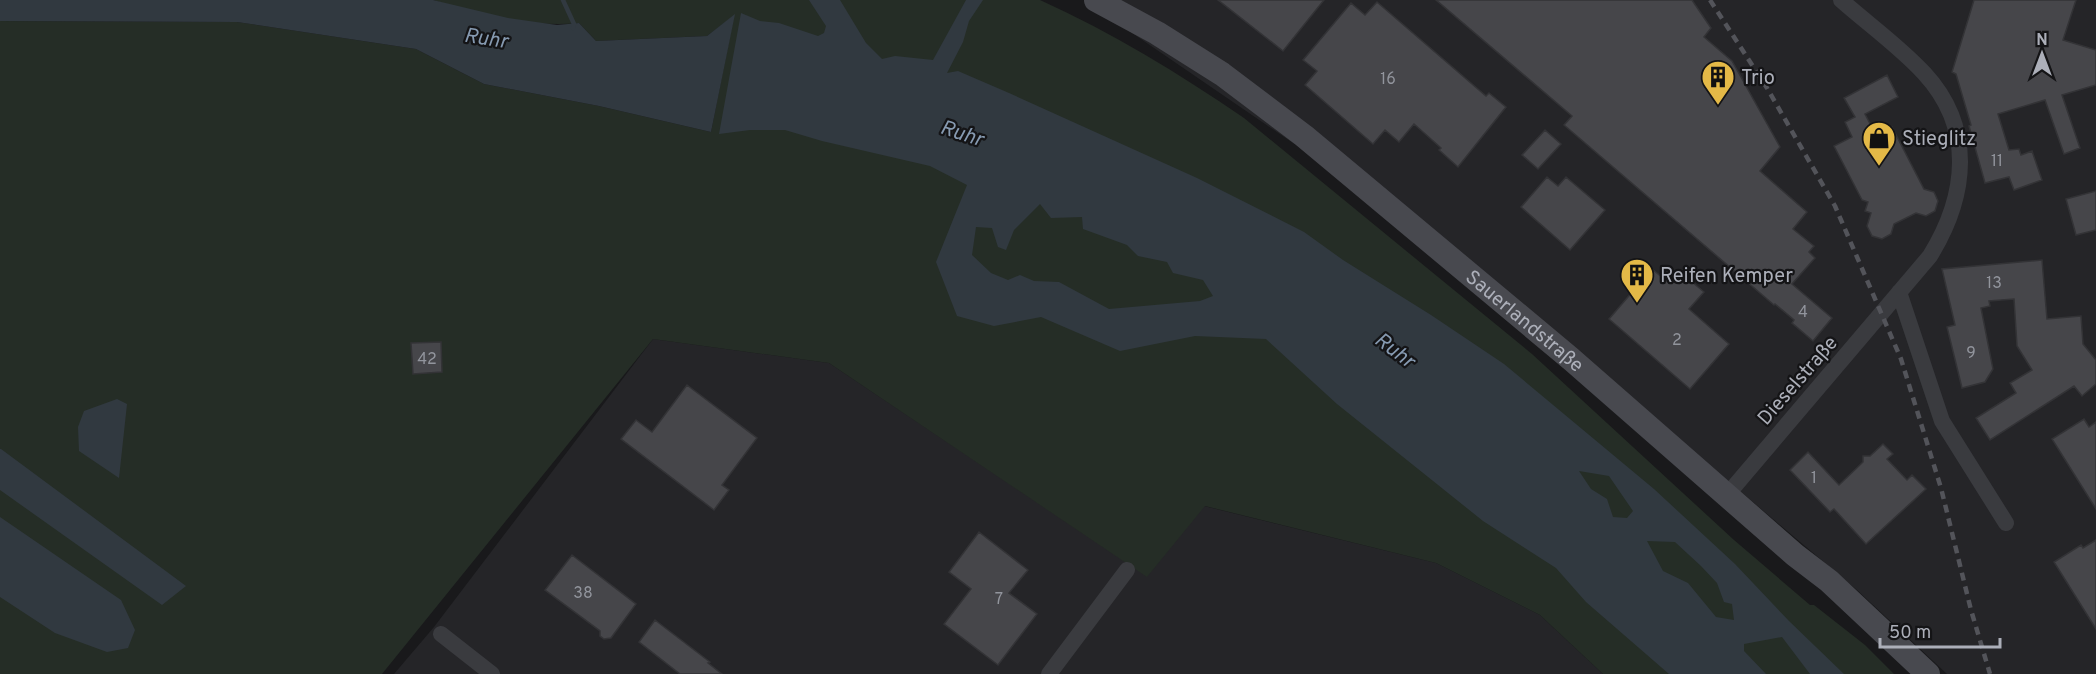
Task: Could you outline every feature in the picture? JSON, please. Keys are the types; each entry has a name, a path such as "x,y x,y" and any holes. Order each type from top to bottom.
{"street":[{"name":"Sauerlandstraße","path":"1096,0 1157,33 1222,74 1304,136 1571,359 1829,581 1928,674"},
{"name":"Dieselstraße","path":"1727,495 1827,376 1867,333 1930,256 1954,207 1960,173 1956,129 1943,98 1925,73 1841,0"},
{"path":"1899,292 1942,422 2006,523"},
{"path":"1048,674 1127,570"},
{"path":"441,634 492,674"}],"shaded area":[{"path":"433,0 1040,0 1145,54 1244,118 1532,354 1734,540 1810,605 1814,605 1865,645 1894,674 1603,674 1540,615 1436,563 1205,506 1147,577 829,363 653,339 382,674 0,674 0,21 237,22 416,49 484,84 599,106 711,132 734,16 707,36 596,41 579,23 524,22 487,15"},
{"path":"1084,0 2096,0 2096,674 1947,674 1857,590 1734,486 1401,217"},
{"path":"653,339 829,363 1147,576 1204,506 1436,563 1540,615 1603,674 394,674 434,627"}],"water":[{"name":"Ruhr","path":"0,0 433,0 508,18 557,25 579,23 596,41 707,36 735,14 711,132 599,106 484,84 416,49 237,22 0,21"},
{"name":"Ruhr","path":"809,0 840,0 866,43 882,59 895,56 933,60 966,0 983,0 969,21 963,42 947,73 958,71 1197,178 1304,232 1343,260 1431,315 1504,364 1654,489 1735,564 1844,674 1810,674 1782,637 1744,644 1744,651 1766,674 1669,674 1586,602 1556,568 1483,521 1337,404 1266,339 1195,336 1120,351 1041,317 994,326 957,316 936,262 967,185 930,166 785,130 750,130 719,134 741,13 760,21 779,23 818,36 824,33 826,26","holes":["1040,204 1051,218 1082,217 1083,229 1127,245 1138,256 1167,262 1173,273 1203,280 1213,296 1200,301 1109,309 1059,282 1034,281 1020,275 1008,280 991,273 972,255 976,227 992,228 998,247 1006,250 1014,230","1579,471 1609,476 1633,511 1627,518 1613,517 1607,499 1591,489","1647,541 1675,542 1717,583 1724,602 1732,604 1734,620 1716,617 1688,583 1663,571"]},
{"path":"117,399 127,404 119,478 79,451 78,427 84,411"},
{"path":"0,449 186,586 162,605 0,490"},
{"path":"0,517 121,600 135,630 128,648 107,652 55,633 0,597"}],"building":[{"path":"1218,0 1324,0 1283,51"},
{"path":"1436,0 1692,0 1711,28 1704,37 1732,61 1780,147 1760,171 1807,212 1793,229 1814,246 1809,252 1815,258 1792,284 1832,318 1813,341 1792,323 1794,320 1564,125 1572,116"},
{"path":"1974,0 2076,0 2063,40 2096,50 2096,85 2062,95 2080,148 2064,154 2045,100 1998,114 2009,150 2019,149 2021,155 2032,151 2042,180 2014,190 2009,177 1985,183 1956,74 1952,72"},
{"path":"1377,2 1486,96 1489,93 1506,107 1458,167 1414,124 1399,142 1385,130 1373,144 1305,85 1317,71 1303,60 1351,3 1365,15"},
{"name":"Stieglitz","path":"1887,75 1898,97 1865,114 1876,135 1892,127 1924,189 1934,192 1938,201 1935,211 1926,216 1916,213 1894,224 1891,234 1882,239 1872,236 1867,226 1871,213 1865,211 1868,202 1862,200 1834,146 1852,137 1845,122 1855,117 1844,98"},
{"path":"1545,130 1561,144 1538,169 1522,155"},
{"path":"1547,177 1558,186 1566,177 1605,210 1570,250 1521,207"},
{"path":"2096,191 2096,230 2076,235 2066,199"},
{"path":"2042,260 2047,319 2081,316 2083,344 2096,360 2096,384 2082,396 2074,386 1990,440 1976,418 2016,393 2010,383 2032,370 2017,346 2014,299 1989,301 1990,306 1981,308 1993,369 1985,382 1962,388 1947,327 1955,325 1942,269"},
{"path":"1652,269 1669,283 1679,271 1704,292 1689,309 1729,344 1690,389 1609,319"},
{"path":"441,342 442,372 413,374 411,343"},
{"path":"687,385 757,438 722,485 729,490 714,510 621,439 636,420 652,432"},
{"path":"2084,419 2089,427 2096,422 2096,509 2052,439"},
{"path":"1883,444 1893,454 1887,459 1907,480 1912,475 1926,489 1866,544 1834,509 1830,512 1790,470 1808,452 1839,485 1863,462 1863,456 1870,456"},
{"path":"979,532 1028,570 1009,593 1037,614 998,665 944,624 971,589 949,572"},
{"path":"2096,540 2096,629 2054,562 2081,545 2083,548"},
{"path":"572,555 636,604 611,638 604,639 600,636 600,631 545,590"},
{"path":"655,620 710,662 708,663 722,674 680,674 639,642"}],"waterway":[{"path":"563,0 574,24 573,28"}],"railway":[{"path":"1710,0 1767,88 1835,206 1901,359 1941,488 1971,610 1990,674"}],"place":[{"name":"Trio","path":"1718,106"},
{"name":"Stieglitz","path":"1879,167"},
{"name":"Reifen Kemper","path":"1637,304"}]}
